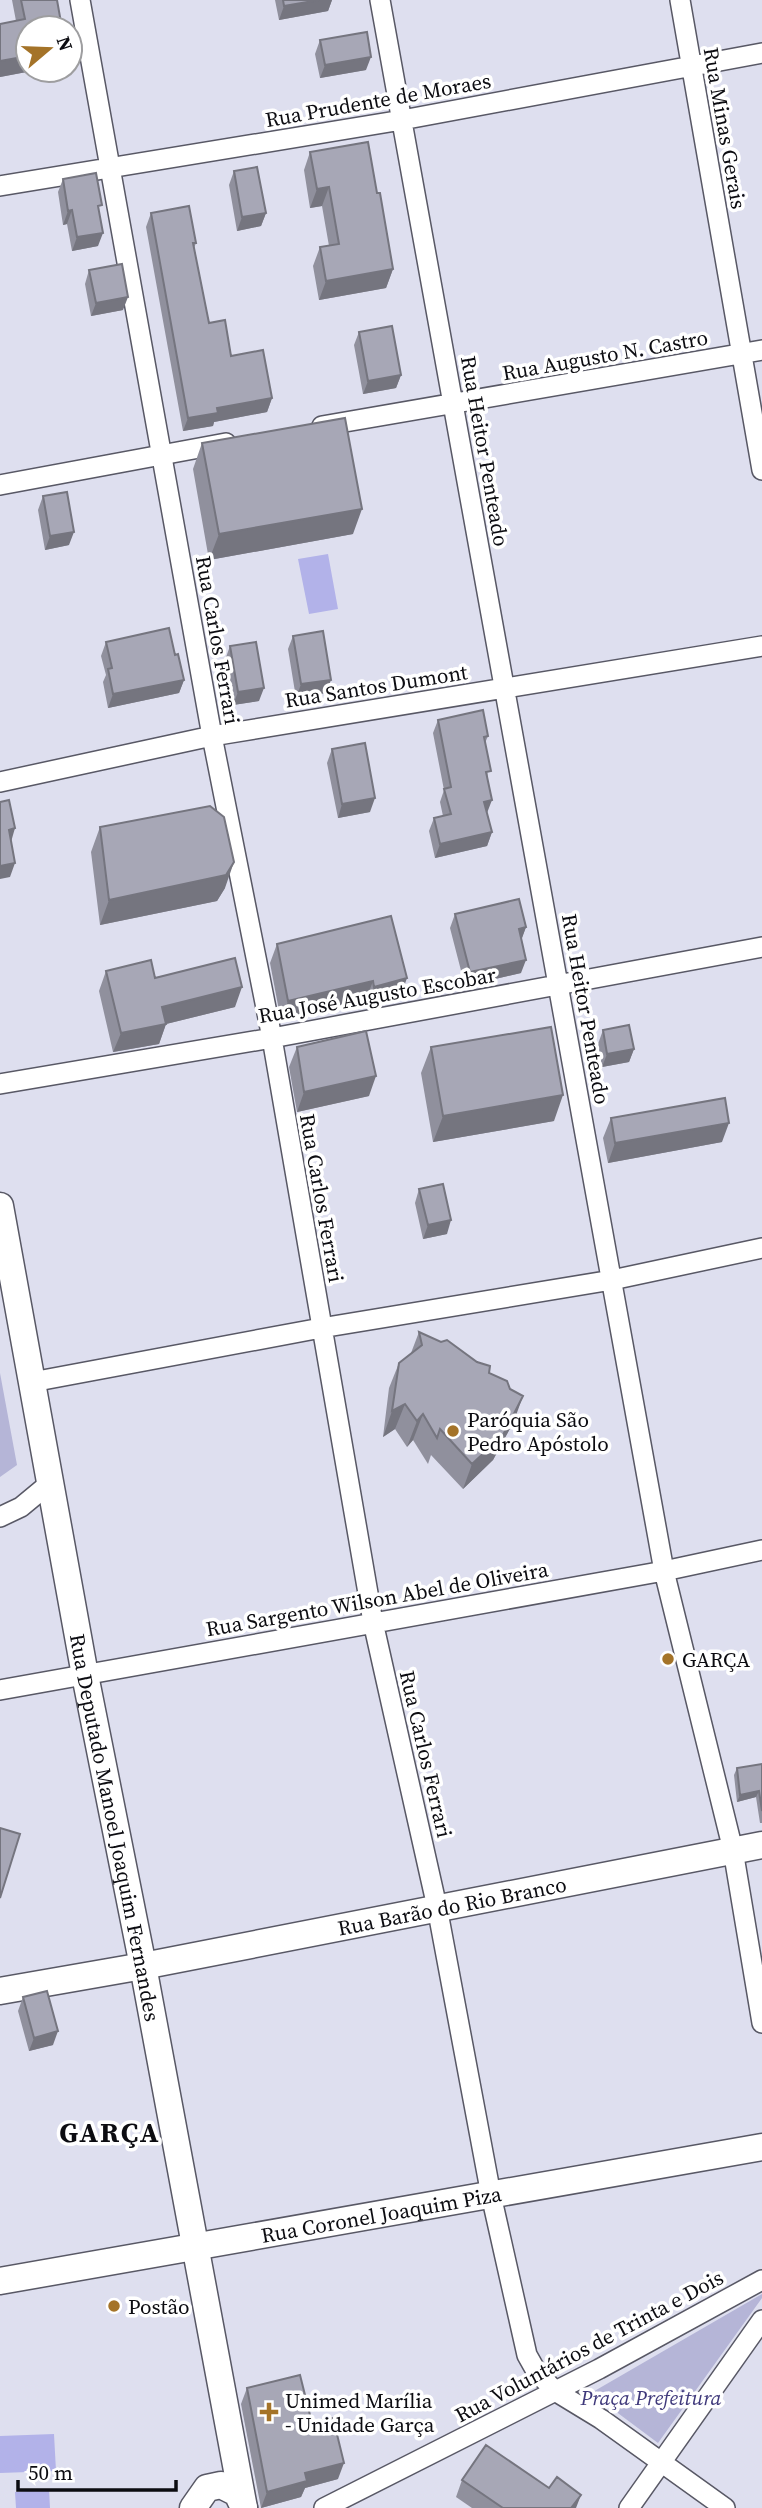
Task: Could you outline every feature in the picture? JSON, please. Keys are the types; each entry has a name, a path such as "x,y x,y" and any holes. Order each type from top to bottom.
{"main road":[{"name":"Rua Deputado Manoel Joaquim Fernandes","path":"0,1206 85,1675 143,1966 244,2508"},
{"name":"Rua Barão do Rio Branco","path":"0,1991 143,1966 762,1845"},
{"name":"Rua Coronel Joaquim Piza","path":"0,2281 762,2147"},
{"path":"193,2508 207,2488 221,2485 237,2493 244,2508"}],"street":[{"name":"Rua Carlos Ferrari","path":"80,0 212,736 272,1038 373,1622 437,1907 492,2195 527,2355 536,2371 555,2391 662,2462 725,2508"},
{"name":"Rua Heitor Penteado","path":"380,0 664,1571 733,1850 762,2023"},
{"name":"Rua Minas Gerais","path":"680,0 762,470"},
{"name":"Rua Prudente de Moraes","path":"0,186 402,120 762,53"},
{"name":"Rua Augusto N. Castro","path":"307,429 762,350"},
{"path":"0,485 241,440"},
{"name":"Rua Santos Dumont","path":"0,782 212,736 762,646"},
{"name":"Rua José Augusto Escobar","path":"0,1084 272,1038 762,947"},
{"path":"32,1382 321,1328 611,1280 762,1248"},
{"path":"0,1517 21,1507 50,1483"},
{"name":"Rua Sargento Wilson Abel de Oliveira","path":"0,1690 664,1571 762,1550"},
{"name":"Rua Voluntários de Trinta e Dois","path":"324,2508 555,2391 762,2280"},
{"path":"629,2508 762,2320"}],"green space":[{"path":"0,1373 17,1465 0,1477"},
{"name":"Praça Prefeitura","path":"762,2294 762,2298 658,2443 591,2393"}],"shaded area":[{"path":"328,554 338,609 309,614 298,559"},
{"path":"54,2434 56,2471 0,2473 0,2436"},
{"path":"49,2489 50,2508 16,2508 15,2492"}],"building":[{"path":"21,0 57,0 60,14 24,14"},
{"path":"283,0 319,0 284,6"},
{"path":"14,21 14,58 0,61 0,24"},
{"path":"367,32 371,57 325,65 320,40"},
{"path":"368,142 393,269 326,281 320,247 339,244 329,187 317,189 310,152"},
{"path":"257,167 266,213 242,217 234,171"},
{"path":"96,173 102,205 98,206 103,233 77,237 72,210 68,211 63,179"},
{"path":"189,206 196,243 193,243 209,323 225,320 231,356 263,350 272,398 217,408 218,413 188,418 151,213"},
{"path":"122,264 128,297 96,303 89,270"},
{"path":"392,326 401,375 368,381 359,332"},
{"path":"345,418 362,509 219,534 202,443"},
{"path":"67,492 74,532 50,536 43,496"},
{"path":"169,628 184,680 113,694 108,669 112,668 106,642"},
{"path":"323,631 331,680 301,684 293,636"},
{"path":"256,642 264,688 238,692 230,646"},
{"path":"483,710 488,736 484,737 491,771 486,772 492,800 484,802 492,832 440,844 434,818 451,814 444,789 451,787 438,720"},
{"path":"365,743 375,798 342,804 332,749"},
{"path":"9,800 15,828 9,830 15,863 0,866 0,802"},
{"path":"210,806 224,817 234,862 226,875 109,900 100,827"},
{"path":"519,899 526,927 519,929 526,960 470,972 455,914"},
{"path":"391,916 407,978 374,987 373,981 288,1001 277,944"},
{"path":"235,958 242,987 162,1007 166,1024 121,1033 106,971 151,960 155,978"},
{"path":"629,1025 634,1049 607,1054 603,1030"},
{"path":"551,1027 563,1095 443,1116 431,1047"},
{"path":"366,1031 376,1076 304,1092 297,1047"},
{"path":"725,1098 729,1123 615,1143 611,1118"},
{"path":"443,1184 451,1220 428,1225 419,1189"},
{"name":"Paróquia São Pedro Apóstolo","path":"419,1332 441,1342 447,1340 477,1362 490,1366 489,1373 507,1381 510,1389 523,1396 503,1435 472,1464 440,1429 437,1438 423,1414 417,1421 405,1404 392,1411 399,1363 422,1345"},
{"path":"762,1764 762,1811 759,1791 740,1795 737,1768"},
{"path":"0,1828 20,1834 0,1898"},
{"path":"47,1991 58,2031 34,2038 23,1997"},
{"path":"300,2375 312,2423 333,2418 344,2463 305,2473 307,2481 267,2492 247,2388"},
{"path":"486,2445 549,2488 557,2477 581,2495 571,2508 503,2508 462,2480"}],"place":[{"name":"Paróquia São Pedro Apóstolo","path":"453,1431"},
{"name":"GARÇA","path":"668,1659"},
{"name":"Postão","path":"114,2306"},
{"name":"Unimed Marília - Unidade Garça","path":"269,2412"}],"district":[{"name":"GARÇA","path":"110,2132"}]}
